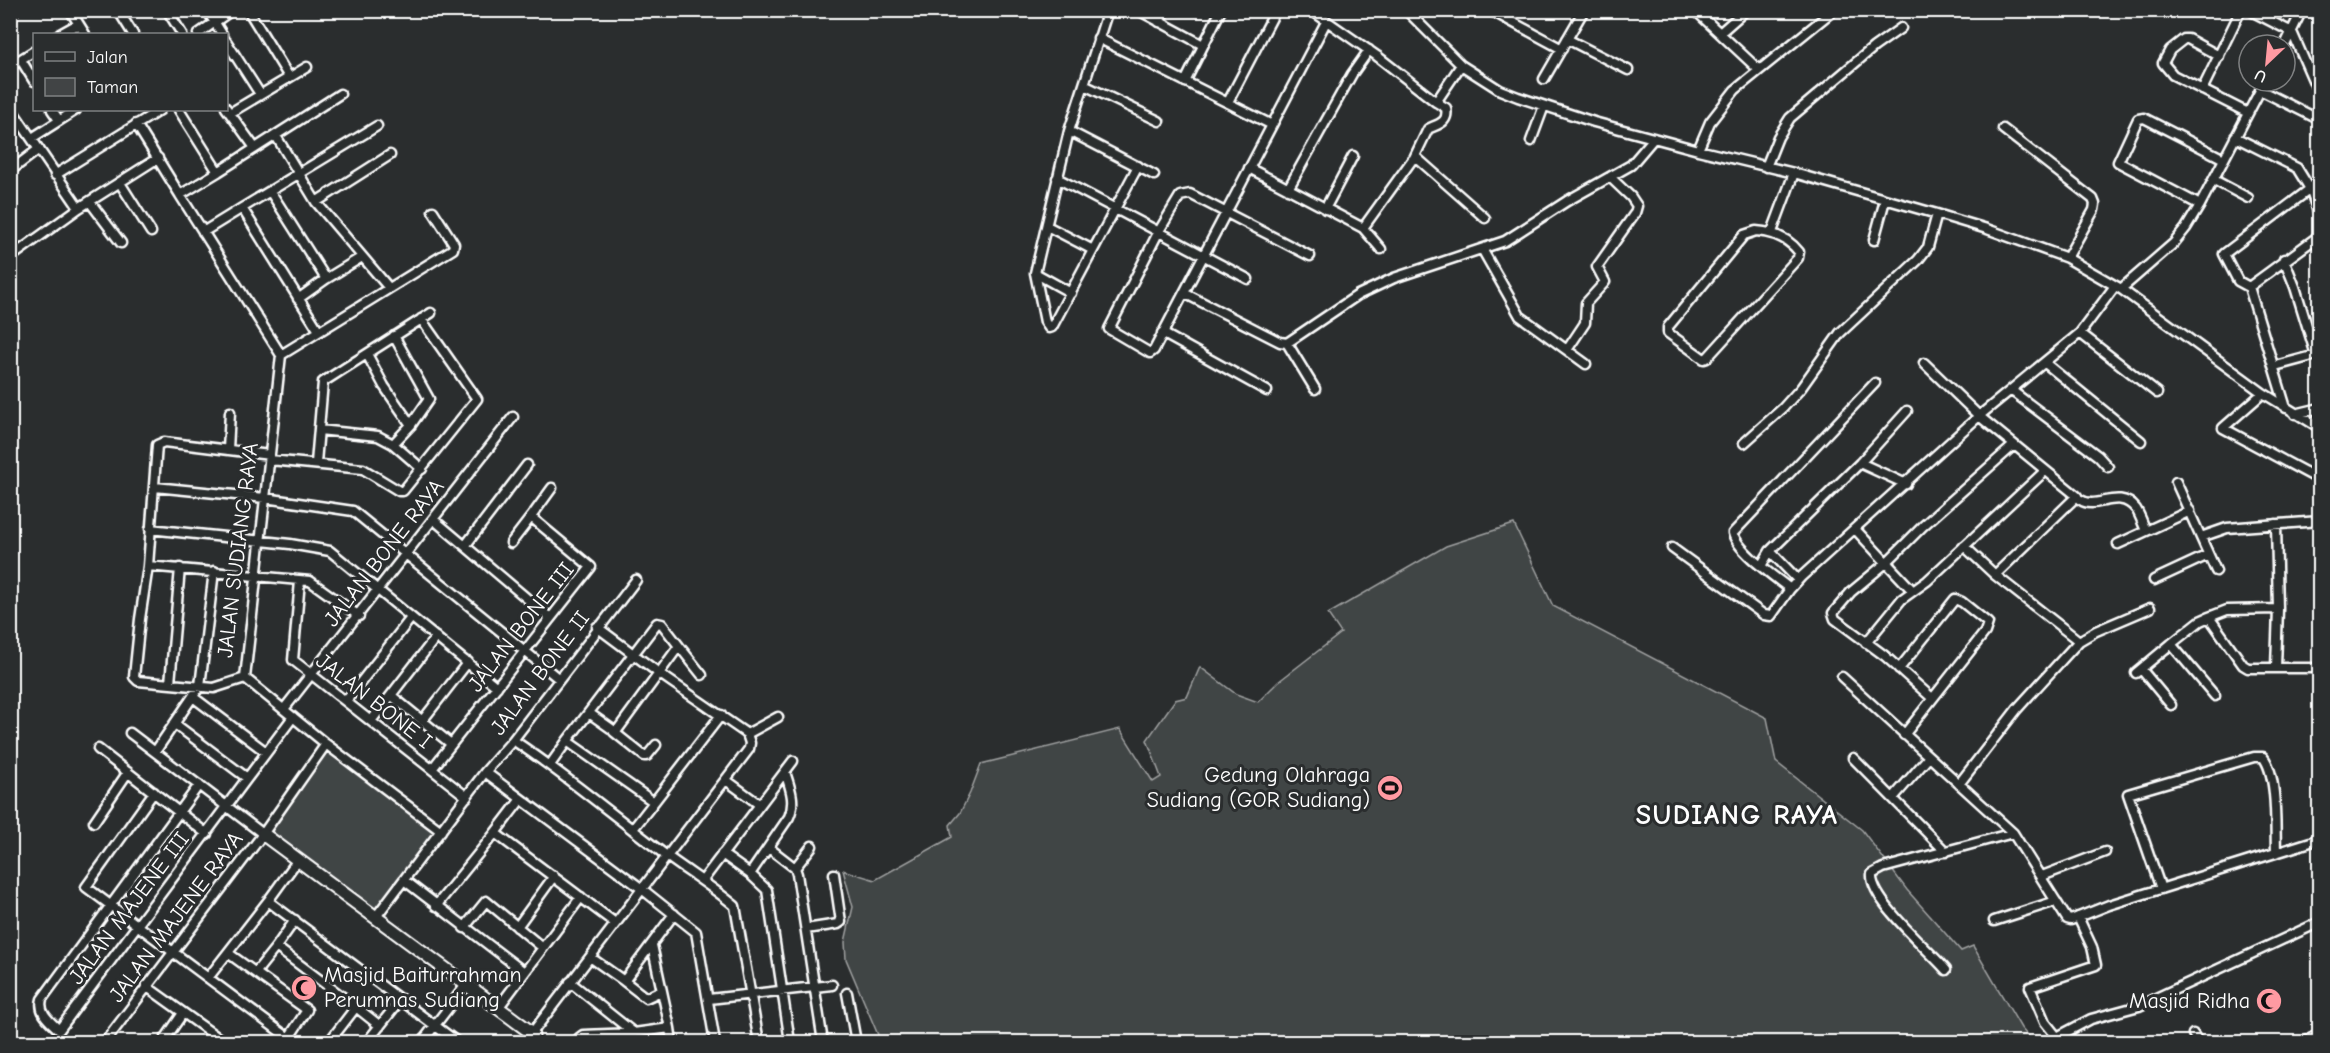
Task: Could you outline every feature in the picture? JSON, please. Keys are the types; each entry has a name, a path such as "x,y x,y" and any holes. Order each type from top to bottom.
{"street":[{"path":"10,14 15,10"},
{"path":"70,10 84,33"},
{"path":"118,10 132,33"},
{"path":"167,10 181,33"},
{"path":"207,10 221,33"},
{"path":"200,33 232,10"},
{"path":"248,10 289,77"},
{"path":"1108,10 1069,131 1035,273 1045,322 1049,328 1052,327 1071,293 1138,166"},
{"path":"1138,10 1203,45"},
{"path":"1159,21 1165,10"},
{"path":"1185,82 1221,10"},
{"path":"1228,102 1276,10"},
{"path":"1311,10 1446,108 1446,118 1439,126 1428,129 1414,158 1363,228"},
{"path":"1406,10 1461,65 1500,90 1544,106 1654,138 1794,172 1937,214 1987,229 2067,258 2118,288 2263,393 2319,428"},
{"path":"1490,10 1562,49"},
{"path":"1544,79 1584,10"},
{"path":"1695,10 1759,69"},
{"path":"1721,32 1746,10"},
{"path":"1698,150 1710,122 1735,90 1834,10"},
{"path":"2202,90 2241,10"},
{"path":"2249,10 2292,32 2319,96"},
{"path":"2292,32 2302,10"},
{"path":"1310,256 1228,212 1186,194 1176,200 1109,329 1150,353 1154,350 1228,212 1326,22"},
{"path":"62,33 78,24"},
{"path":"1766,166 1778,137 1790,118 1874,47 1901,28"},
{"path":"1098,38 1272,125"},
{"path":"1567,39 1628,70"},
{"path":"2219,56 2184,39 2164,58 2164,66 2173,75 2248,113"},
{"path":"228,44 260,94"},
{"path":"1288,189 1352,74 1368,50"},
{"path":"10,66 33,52"},
{"path":"21,60 33,79"},
{"path":"1436,102 1461,65"},
{"path":"255,148 228,110 307,67"},
{"path":"1083,85 1159,121"},
{"path":"1672,548 1764,615 1771,616 1798,580 1979,416 2080,333 2118,288 2174,243 2200,205 2258,93"},
{"path":"2266,93 2319,120"},
{"path":"180,195 340,94"},
{"path":"10,106 79,208"},
{"path":"1531,141 1544,106"},
{"path":"53,111 59,120"},
{"path":"32,138 74,111"},
{"path":"55,175 158,111"},
{"path":"180,111 218,172"},
{"path":"2200,205 2118,162 2138,119 2144,118 2224,159"},
{"path":"136,124 281,356 454,246 433,211"},
{"path":"203,232 377,126"},
{"path":"2003,129 2093,199 2094,210 2067,258"},
{"path":"1069,131 1154,175"},
{"path":"276,136 316,202 389,288"},
{"path":"2235,137 2297,168 2310,189 2319,217"},
{"path":"1184,293 1280,342 1287,343 1358,295 1394,278 1506,241 1567,201 1631,165 1654,138"},
{"path":"10,171 39,149"},
{"path":"316,202 390,155"},
{"path":"1325,209 1353,156"},
{"path":"11,256 79,208 158,158"},
{"path":"1414,158 1419,159 1485,218"},
{"path":"1249,168 1363,228 1381,249"},
{"path":"1772,232 1794,172"},
{"path":"1567,350 1585,323 1586,303 1605,282 1597,267 1635,213 1637,206 1610,177"},
{"path":"1057,178 1248,279"},
{"path":"2214,180 2248,198"},
{"path":"120,183 151,232"},
{"path":"2286,408 2249,287 2238,281 2225,258 2226,251 2310,189"},
{"path":"270,191 326,279"},
{"path":"1874,240 1885,200"},
{"path":"90,202 121,243"},
{"path":"242,208 319,331"},
{"path":"1744,443 1783,408 1801,388 1840,333 1918,260 1928,248 1937,214"},
{"path":"1047,226 1094,250"},
{"path":"1756,231 1772,232 1794,246 1799,252 1798,258 1707,358 1704,359 1668,333 1668,327 1744,236 1756,231"},
{"path":"2249,287 2319,235"},
{"path":"1482,249 1520,316 1586,364"},
{"path":"298,298 362,257"},
{"path":"2275,366 2318,354 2284,259"},
{"path":"1035,273 1071,293"},
{"path":"316,463 323,382 430,313"},
{"path":"245,678 217,688 138,681 134,677 148,566 157,445 160,443 228,450 363,470 399,491 405,489 477,399 421,319"},
{"path":"1162,333 1267,391"},
{"path":"2080,333 2157,393"},
{"path":"393,444 411,425 429,399 394,336"},
{"path":"1287,343 1315,389"},
{"path":"367,354 384,386 411,425"},
{"name":"JALAN SUDIANG RAYA","path":"281,356 245,678 326,744 441,831"},
{"path":"1924,363 1979,416 2078,496 1995,574"},
{"path":"2046,363 2141,441"},
{"path":"1790,589 1761,566 1734,538 1733,533 1875,383"},
{"path":"2012,391 2098,456 2108,467"},
{"path":"2263,393 2223,428 2319,480"},
{"path":"2295,414 2319,408"},
{"path":"1761,566 1770,551 1860,463 1907,411"},
{"path":"228,450 230,412"},
{"name":"JALAN BONE RAYA","path":"284,709 513,417"},
{"path":"319,430 378,436 393,444 422,469"},
{"path":"1932,698 1835,619 1833,613 1851,592 1886,563 1923,526 2014,445"},
{"path":"1860,463 1906,484"},
{"path":"465,546 527,465"},
{"path":"1866,643 1912,590 1927,581 2045,471"},
{"path":"2176,482 2216,571"},
{"path":"155,487 265,498 353,511 559,679"},
{"path":"511,543 552,488"},
{"path":"2081,500 2088,504 2114,498 2130,504 2136,509 2146,531"},
{"path":"2118,544 2190,510"},
{"name":"JALAN BONE III","path":"432,770 591,567 531,517"},
{"path":"433,519 550,618"},
{"path":"2201,537 2227,528 2319,521"},
{"path":"2276,524 2278,609 2276,668"},
{"path":"150,529 330,551 497,687"},
{"path":"1855,529 1912,590"},
{"path":"1964,546 1995,574 2079,641"},
{"path":"1770,551 1798,580"},
{"path":"2154,580 2208,555"},
{"path":"148,566 314,582 359,616"},
{"path":"170,683 180,568"},
{"path":"155,752 200,686 214,572"},
{"name":"JALAN BONE II","path":"375,918 485,772 513,740 597,627 636,580"},
{"name":"JALAN BONE I","path":"300,581 292,658 432,770 470,793"},
{"path":"1899,669 1955,599 1986,620 1989,625 1904,735"},
{"path":"1959,784 2017,709 2079,641 2096,631 2150,608"},
{"path":"2171,705 2138,671 2200,621 2209,617 2227,610 2278,609"},
{"path":"2209,617 2243,665 2248,668 2319,668"},
{"path":"346,701 411,618"},
{"path":"550,765 657,623 662,624 702,675"},
{"path":"130,733 297,861 498,1008 533,1038 570,982 726,780 749,749 750,743 747,734 633,655 597,627"},
{"path":"371,721 436,637"},
{"path":"2171,644 2215,696"},
{"path":"614,732 625,722 679,646"},
{"path":"422,721 468,662"},
{"path":"1842,677 1928,758 2013,833 2067,919 2319,839"},
{"path":"392,696 451,744"},
{"path":"193,697 266,752"},
{"path":"589,713 644,756 648,756 656,744"},
{"path":"633,829 721,715"},
{"name":"JALAN MAJENE III","path":"111,905 42,999 41,1011 59,1030 293,717"},
{"path":"747,734 778,717"},
{"path":"177,722 247,778"},
{"path":"513,740 550,765 735,906 759,1042"},
{"path":"567,741 654,802"},
{"path":"262,834 326,744"},
{"path":"98,748 207,834"},
{"path":"2161,889 2128,794 2254,757 2263,758 2268,763 2272,778 2276,852"},
{"path":"1853,758 1946,852"},
{"path":"1893,798 1928,758"},
{"path":"703,880 793,761"},
{"path":"94,822 128,772"},
{"path":"485,772 696,932 715,1042"},
{"path":"750,874 793,808 793,798 785,772"},
{"path":"726,780 760,805"},
{"path":"111,905 199,785"},
{"path":"154,792 86,885 138,927 291,1040 307,1010 228,953"},
{"path":"436,906 521,799"},
{"path":"495,833 615,923"},
{"path":"1946,970 1906,931 1874,887 1871,878 1873,872 2013,833"},
{"name":"JALAN MAJENE RAYA","path":"105,1042 262,834"},
{"path":"795,868 812,846"},
{"path":"769,848 795,868 823,1042"},
{"path":"2042,876 2105,852"},
{"path":"722,854 750,874 767,890 790,1042"},
{"path":"208,978 297,861"},
{"path":"806,929 841,922 834,874"},
{"path":"517,927 554,876"},
{"path":"404,880 524,972"},
{"path":"498,1008 581,897"},
{"path":"268,901 457,1042"},
{"path":"464,928 485,901 543,948"},
{"path":"1994,921 2056,901"},
{"path":"624,981 674,914"},
{"path":"2078,917 2092,947 2096,965 2030,987 2045,1022 2057,1036 2091,1019 2139,1006 2319,922"},
{"path":"256,972 296,920"},
{"path":"652,945 672,1042"},
{"path":"276,947 380,1026"},
{"path":"590,957 646,998 661,991"},
{"path":"570,982 634,1033"},
{"path":"422,1042 466,985"},
{"path":"709,999 832,985"},
{"path":"146,986 224,1042"},
{"path":"847,993 856,1042"},
{"path":"368,1042 401,999"},
{"path":"329,1042 356,1007"},
{"path":"163,1042 183,1013"},
{"path":"580,1042 579,1038 583,1035 634,1033 670,1028"},
{"path":"2305,1042 2319,1033"}],"green space":[{"name":"Gedung Olahraga Sudiang (GOR Sudiang)","path":"1514,524 1553,606 1767,718 1776,762 1862,830 1907,890 1961,951 1973,946 2021,1028 2033,1042 881,1042 846,959 845,942 853,907 843,870 875,880 952,837 950,825 960,813 981,764 1120,729 1153,782 1161,777 1147,740 1175,700 1187,697 1200,667 1236,694 1258,702 1278,682 1341,633 1328,614 1446,546"},
{"path":"326,744 441,831 375,918 263,834"}],"place":[{"name":"Gedung Olahraga Sudiang (GOR Sudiang)","path":"1390,788"},
{"name":"Masjid Baiturrahman Perumnas Sudiang","path":"304,988"},
{"name":"Masjid Ridha","path":"2269,1001"}],"district":[{"name":"SUDIANG RAYA","path":"1737,815"}]}
